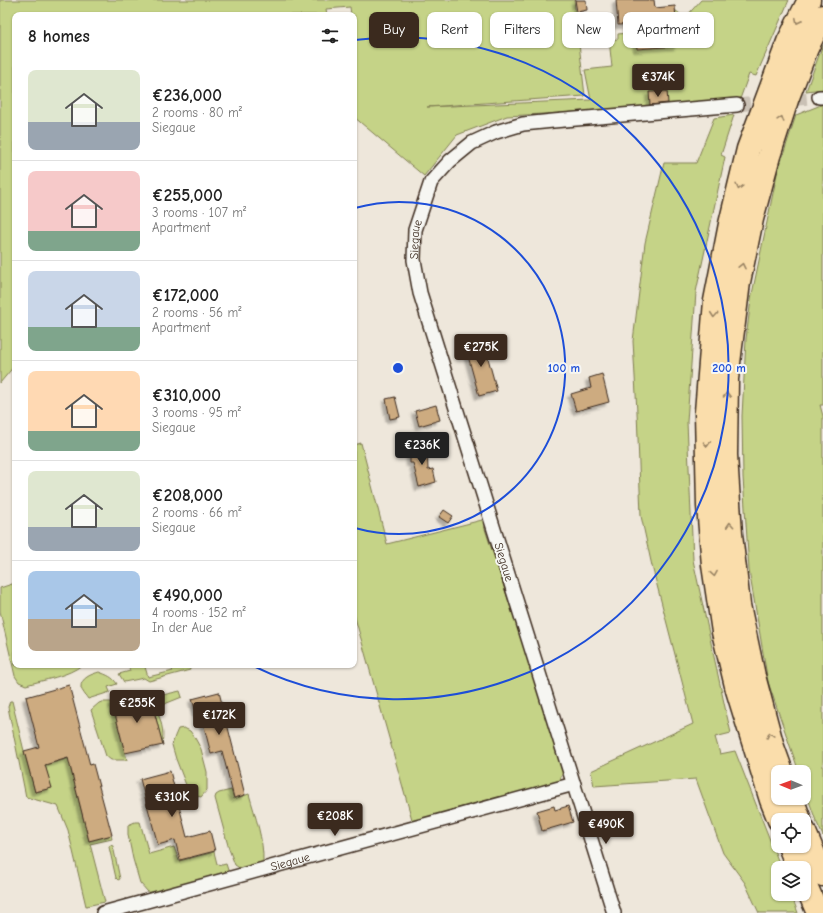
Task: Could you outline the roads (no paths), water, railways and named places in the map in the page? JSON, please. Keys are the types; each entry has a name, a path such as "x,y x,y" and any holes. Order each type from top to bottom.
{"highway":[{"path":"776,813 737,690 723,632 713,565 706,412 715,301 730,224 748,149 788,42 808,0"},
{"path":"779,765 773,747 754,676 739,605 731,534 726,455 728,379 738,282 752,220 769,156 788,97 807,48 823,16"},
{"path":"811,847 823,875"},
{"path":"811,897 818,913"}],"street":[{"name":"Siegaue","path":"102,913 574,784 420,293 414,260 415,230 431,182 450,161 472,143 496,132 524,124 737,105"},
{"path":"574,784 614,913"}],"tunnel":[{"path":"737,105 819,97"}]}
